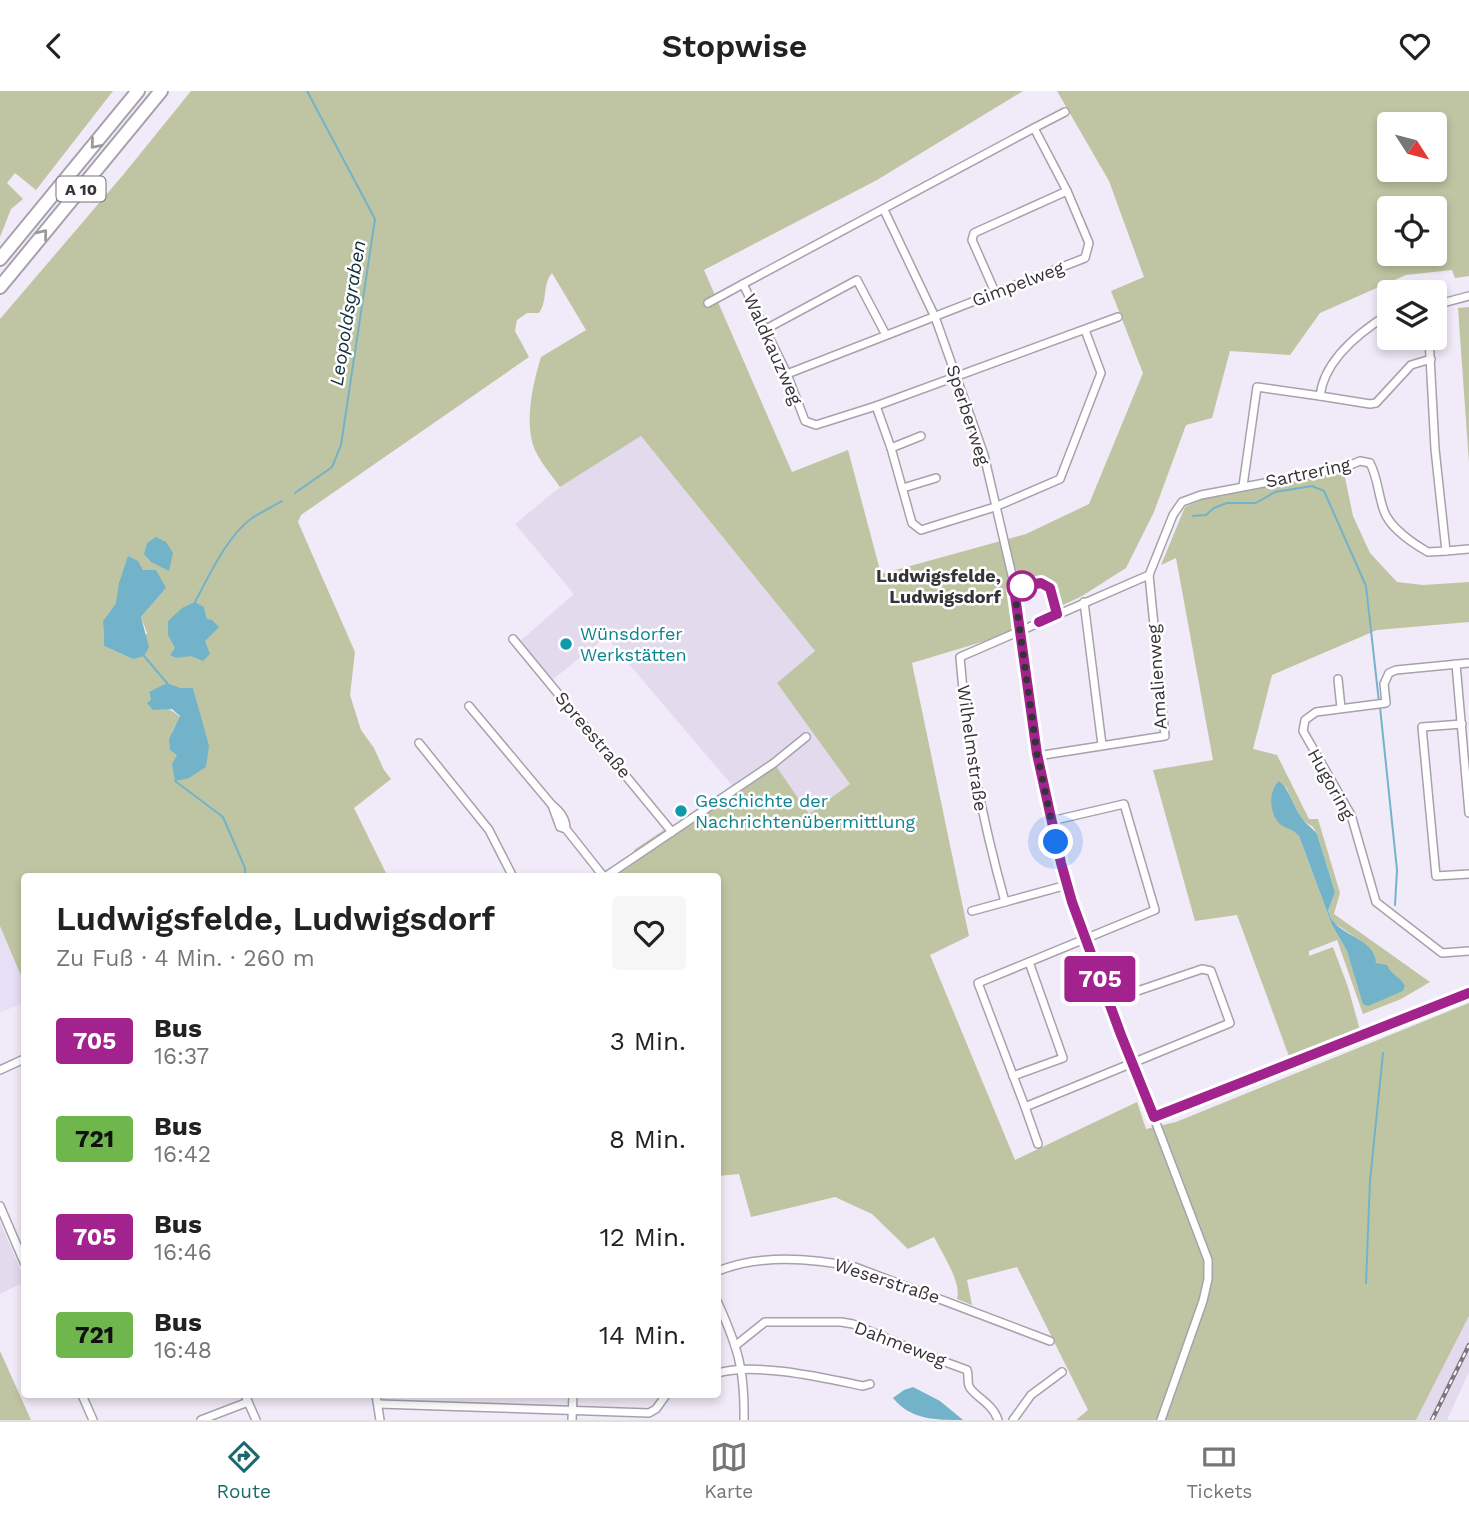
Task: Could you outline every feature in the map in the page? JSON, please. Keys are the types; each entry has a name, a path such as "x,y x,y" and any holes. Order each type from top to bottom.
{"highway":[{"name":"A 10","path":"0,259 138,91"},
{"name":"A 10","path":"0,287 162,91"}],"street":[{"path":"884,210 1065,112"},
{"name":"Gimpelweg","path":"787,374 1085,258 1090,243 1034,128"},
{"path":"995,292 972,240 974,233 1067,191"},
{"name":"Waldkauzweg","path":"708,303 884,210"},
{"name":"Sperberweg","path":"884,210 934,317 984,455 1014,588 1037,756 1068,885 1108,1001 1208,1260 1208,1279 1203,1301 1161,1420"},
{"path":"766,329 857,280 886,335"},
{"name":"Waldkauzweg","path":"743,284 787,374 805,421 816,425 876,406 1118,317"},
{"path":"1447,302 1469,296"},
{"path":"1377,322 1355,338 1330,369 1321,387 1320,396 1376,403 1411,365 1431,359"},
{"path":"876,406 912,523 921,530 995,507 1060,479 1101,373 1085,330"},
{"path":"1431,350 1435,449 1446,551"},
{"name":"Sartrering","path":"1243,487 1257,387 1320,396"},
{"path":"891,448 921,436"},
{"name":"Sartrering","path":"1149,575 1173,515 1182,502 1201,495 1343,468 1360,461 1370,463 1385,514 1392,523 1429,552 1469,549"},
{"path":"903,488 936,478"},
{"path":"1021,630 1149,575"},
{"name":"Amalienweg","path":"1037,756 1165,736 1149,575"},
{"path":"1084,602 1102,745"},
{"name":"Wilhelmstraße","path":"1005,902 973,767 965,718 960,657 1021,630"},
{"name":"Spreestraße","path":"513,639 672,831"},
{"path":"1469,663 1456,664 1469,813"},
{"name":"Hugoring","path":"1456,664 1395,670 1385,677 1386,703 1316,712 1305,719 1303,731 1304,737 1351,815 1373,896 1381,907 1442,953 1469,951"},
{"path":"1338,679 1340,708"},
{"path":"470,706 552,805 560,827 566,829 602,873"},
{"path":"1462,724 1422,727 1436,876 1469,874"},
{"path":"611,873 774,763 806,737"},
{"path":"419,743 489,830 511,873"},
{"path":"1038,1144 978,983 1155,910 1124,804 1051,821"},
{"path":"972,911 1068,885"},
{"path":"1013,1076 1063,1058 1029,962"},
{"path":"1025,1107 1230,1023 1211,971 1202,969 1108,1001"},
{"path":"1154,1117 1469,993"},
{"path":"0,1070 21,1060"},
{"path":"0,1206 21,1255"},
{"name":"Weserstraße","path":"721,1270 757,1261 832,1262 855,1267 1051,1341"},
{"path":"721,1311 743,1369 744,1420"},
{"name":"Dahmeweg","path":"735,1346 765,1322 853,1324 967,1370 968,1384 972,1391 994,1410 998,1420"},
{"path":"721,1372 734,1368 813,1375 863,1386 870,1384"},
{"path":"1013,1420 1031,1395 1062,1372"},
{"path":"83,1398 93,1420"},
{"path":"201,1420 246,1398 256,1420"},
{"path":"377,1398 380,1420"},
{"path":"572,1420 573,1398"},
{"path":"379,1404 649,1413 656,1409 664,1398"}],"shaded area":[{"path":"641,436 815,651 777,683 851,784 809,814 736,790 606,637 552,680 520,641 574,594 515,524 560,487"},
{"path":"0,926 21,976 21,1003 0,1013"},
{"path":"0,1222 21,1271 21,1284 0,1294"},
{"path":"1469,1316 1469,1372 1447,1420 1416,1420"}],"green space":[{"path":"0,91 113,91 36,190 15,173 7,183 23,199 11,209 0,237"},
{"path":"191,91 1023,91 877,180 704,270 792,472 848,450 881,574 1026,534 1089,504 1143,373 1111,291 1144,277 1109,181 1057,91 1469,91 1469,276 1455,278 1452,270 1406,275 1395,280 1377,280 1377,288 1320,313 1290,355 1230,351 1212,418 1186,425 1154,512 1126,568 1061,606 1047,577 1012,586 1021,630 912,663 969,936 930,955 1015,1160 1137,1102 1146,1129 1176,1122 1469,1003 1469,1316 1416,1420 1076,1420 1088,1410 1017,1267 967,1280 972,1305 957,1299 957,1285 934,1237 908,1249 872,1214 835,1197 751,1217 739,1174 721,1176 721,873 620,873 640,859 634,850 664,830 707,810 774,763 809,814 850,784 777,683 815,651 641,436 560,487 538,456 531,434 530,412 541,357 586,330 552,273 539,313 527,313 517,320 515,331 529,357 301,515 298,522 355,652 350,695 361,730 391,779 354,808 386,873 21,873 21,976 0,926 0,319","holes":["166,588 141,617 147,633 133,659 104,646 103,621 116,603","204,607 207,625 204,641 186,656 176,658 171,655","193,688 200,715 172,732 180,717 151,700 149,692"]},
{"path":"1469,307 1469,463 1458,308"},
{"path":"1343,468 1353,516 1370,553 1397,582 1423,585 1469,582 1469,622 1377,630 1272,675 1253,749 1277,755 1309,819 1318,819 1340,893 1334,914 1430,982 1401,999 1363,1014 1337,940 1309,951 1309,956 1333,947 1360,1030 1290,1059 1237,915 1195,921 1153,770 1213,760 1176,558 1161,565 1185,507 1207,497","holes":["1285,785 1302,820 1313,827 1317,834 1335,892 1328,911 1333,922 1362,942 1376,963 1405,986 1403,991 1365,1005 1347,951 1332,925 1296,831"]},
{"path":"0,1351 31,1420 0,1420"}],"water":[{"path":"156,537 166,542 173,553 169,571 151,562 144,554 147,543"},
{"path":"128,556 138,561 143,570 156,570 166,588 141,617 149,647 144,656 133,659 104,646 103,621 116,603"},
{"path":"195,602 204,607 207,619 219,627 205,641 210,654 203,661 191,656 176,658 170,655 175,648 168,635 168,621 182,608"},
{"path":"167,683 180,688 193,688 209,746 206,767 189,778 175,781 172,764 177,755 170,750 169,739 180,716 172,709 153,710 147,703 151,700 149,692"},
{"path":"1279,781 1303,819 1317,834 1335,892 1328,911 1331,919 1371,949 1376,963 1387,965 1405,986 1403,991 1368,1006 1363,1004 1347,951 1332,925 1299,836 1280,824 1274,814 1272,796"},
{"path":"913,1387 940,1401 963,1420 933,1419 916,1415 893,1398"}],"waterway":[{"name":"Leopoldsgraben","path":"295,493 332,467 341,445 375,219 307,91"},
{"path":"1193,516 1206,515 1214,508 1227,503 1256,503 1275,492 1312,486 1324,491 1366,586 1379,702"},
{"name":"Leopoldsgraben","path":"195,602 219,557 235,535 252,518 282,501"},
{"path":"144,656 167,683"},
{"path":"1380,707 1397,870 1395,905"},
{"path":"175,781 223,817 245,873"},
{"path":"1366,1283 1370,1181 1383,1053"}],"railway":[{"path":"1432,1420 1469,1345"}],"bus line":[{"name":"705","path":"1039,622 1057,614 1050,588 1041,583 1014,588 1037,754 1061,863 1072,902 1154,1117 1469,993"}],"place":[{"name":"Ludwigsfelde, Ludwigsdorf","path":"1022,586"},
{"name":"Wünsdorfer Werkstätten","path":"566,644"},
{"name":"Geschichte der Nachrichtenübermittlung","path":"681,811"}],"route":[{"path":"1022,586 1014,588 1037,754 1056,842"}]}
